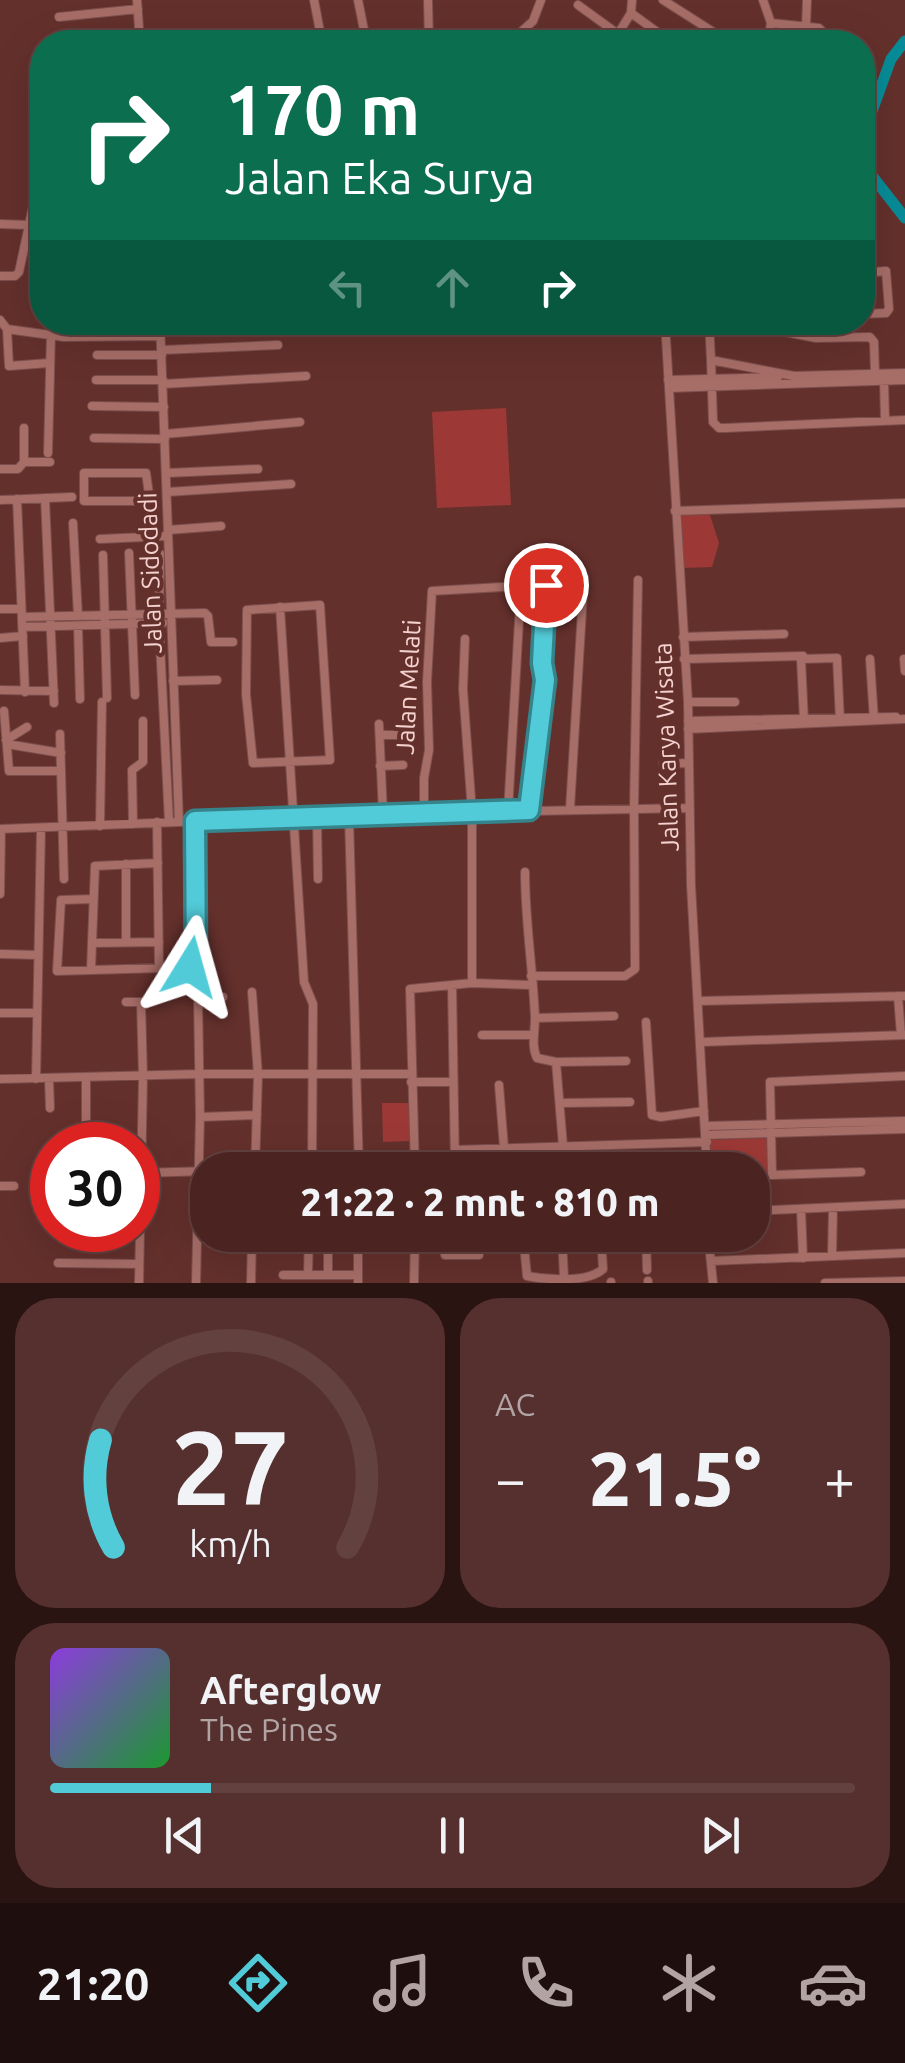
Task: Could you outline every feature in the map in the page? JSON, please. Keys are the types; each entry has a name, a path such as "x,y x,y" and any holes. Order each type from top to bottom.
{"street":[{"path":"314,0 320,30"},
{"path":"358,0 364,30"},
{"path":"428,0 429,30"},
{"path":"523,30 534,21 541,0"},
{"path":"620,30 631,13 632,0"},
{"path":"663,0 709,30"},
{"path":"763,0 770,30"},
{"path":"806,26 807,0"},
{"path":"58,17 137,5 139,30"},
{"path":"578,5 606,30"},
{"path":"631,13 655,30"},
{"path":"771,23 822,30"},
{"path":"0,276 15,276 19,272 30,216"},
{"path":"0,224 28,225"},
{"path":"875,272 886,271 889,310 875,313"},
{"path":"0,320 7,329 8,364 12,367 49,363"},
{"path":"7,329 30,331"},
{"path":"24,462 49,457 52,335"},
{"path":"58,335 92,335"},
{"name":"Jalan Sidodadi","path":"161,335 172,619 174,822"},
{"name":"Jalan Karya Wisata","path":"666,335 688,702 688,808 706,1152"},
{"path":"709,335 713,420 718,428 905,420"},
{"path":"801,335 870,337 881,376 885,420"},
{"path":"97,355 278,346"},
{"path":"711,360 794,376"},
{"path":"96,380 163,382 306,376"},
{"path":"712,382 794,376 905,376"},
{"path":"668,384 881,376"},
{"path":"92,406 164,408"},
{"path":"94,438 165,436 300,422"},
{"path":"0,470 20,468 24,462 24,428"},
{"path":"167,473 258,469"},
{"path":"84,473 146,473 150,487 148,502 84,501 84,473"},
{"path":"150,487 291,484"},
{"path":"0,500 72,497"},
{"path":"45,498 54,703"},
{"path":"17,500 25,692"},
{"path":"675,511 905,503"},
{"path":"73,524 80,699"},
{"path":"100,539 220,526"},
{"path":"129,554 134,695"},
{"path":"160,554 160,619 174,822"},
{"path":"100,826 103,555"},
{"path":"570,809 584,577"},
{"path":"415,1152 410,989 625,976 634,972 638,580"},
{"path":"533,585 559,586"},
{"path":"529,810 545,680 542,663 546,585"},
{"name":"Jalan Melati","path":"424,814 432,591 520,586 508,811"},
{"path":"320,605 331,752 328,760 289,763 252,761 246,694 247,610 320,605"},
{"path":"280,607 304,982 312,1004 312,1152"},
{"path":"0,610 22,622 172,619 207,614 211,642 232,642"},
{"path":"0,638 22,622"},
{"path":"683,637 784,634"},
{"path":"741,636 742,658"},
{"path":"464,639 463,689 472,812 472,984"},
{"path":"684,659 848,655"},
{"path":"804,722 801,659 837,658 840,720"},
{"path":"870,659 874,720"},
{"path":"904,659 905,671"},
{"path":"173,681 217,680"},
{"path":"0,690 54,692"},
{"path":"688,702 735,702"},
{"path":"4,711 10,772 61,771"},
{"path":"688,725 905,718"},
{"path":"133,824 132,770 143,762 143,722"},
{"path":"379,724 383,814"},
{"path":"6,742 28,727"},
{"path":"60,734 64,878"},
{"path":"380,735 401,735"},
{"path":"6,742 60,753"},
{"path":"664,764 688,764"},
{"path":"380,766 404,765"},
{"path":"0,894 1,829 383,814 688,808"},
{"path":"349,816 358,1152"},
{"path":"317,818 318,879"},
{"path":"195,821 202,1152"},
{"path":"157,822 159,966"},
{"path":"36,1079 41,828"},
{"path":"91,970 95,866 158,863"},
{"path":"126,864 126,941"},
{"path":"524,872 535,1056 556,1062 626,1061"},
{"path":"57,970 61,900 92,898"},
{"path":"92,943 159,942"},
{"path":"0,954 38,955"},
{"path":"46,970 196,967"},
{"path":"452,984 455,1150 564,1146 905,1121"},
{"path":"252,992 258,1075 256,1152"},
{"path":"698,1001 902,996 903,1035 702,1042"},
{"path":"199,998 223,997"},
{"path":"126,1002 140,1002 142,1122"},
{"path":"0,1013 36,1013"},
{"path":"535,1018 614,1016"},
{"path":"646,1022 650,1110 656,1117 704,1113"},
{"path":"482,1036 534,1035"},
{"path":"556,1062 564,1146"},
{"path":"0,1079 314,1074 451,1082"},
{"path":"861,1172 774,1177 770,1082 905,1076"},
{"path":"86,1078 86,1122"},
{"path":"49,1079 50,1108"},
{"path":"499,1085 504,1148"},
{"path":"561,1103 630,1102"},
{"path":"200,1117 257,1115"},
{"path":"772,1129 905,1129"},
{"path":"160,1174 190,1172"},
{"path":"0,1186 14,1186"},
{"path":"770,1211 905,1204"},
{"path":"832,1256 833,1208"},
{"path":"800,1210 803,1258"},
{"path":"139,1252 139,1283"},
{"path":"196,1283 198,1252"},
{"path":"251,1283 252,1252"},
{"path":"308,1274 309,1252"},
{"path":"328,1252 328,1274"},
{"path":"283,1275 328,1274 358,1279 358,1252"},
{"path":"414,1283 415,1252"},
{"path":"445,1252 480,1255"},
{"path":"524,1252 530,1280 593,1280 603,1269 602,1252"},
{"path":"563,1252 564,1278"},
{"path":"647,1252 648,1270"},
{"path":"710,1252 713,1283"},
{"path":"711,1261 905,1253"},
{"path":"58,1263 139,1264"},
{"path":"825,1283 905,1281"}],"shaded area":[{"path":"506,408 511,505 437,508 432,412"},
{"path":"709,512 719,543 712,567 681,568 678,514"},
{"path":"382,1103 409,1103 409,1141 383,1142"},
{"path":"767,1138 768,1152 711,1152 710,1140"}],"waterway":[{"path":"875,103 891,59 905,41"},
{"path":"875,180 905,218"}],"route":[{"path":"190,967 196,967 195,821 529,810 545,680 542,663 546,585"}]}
